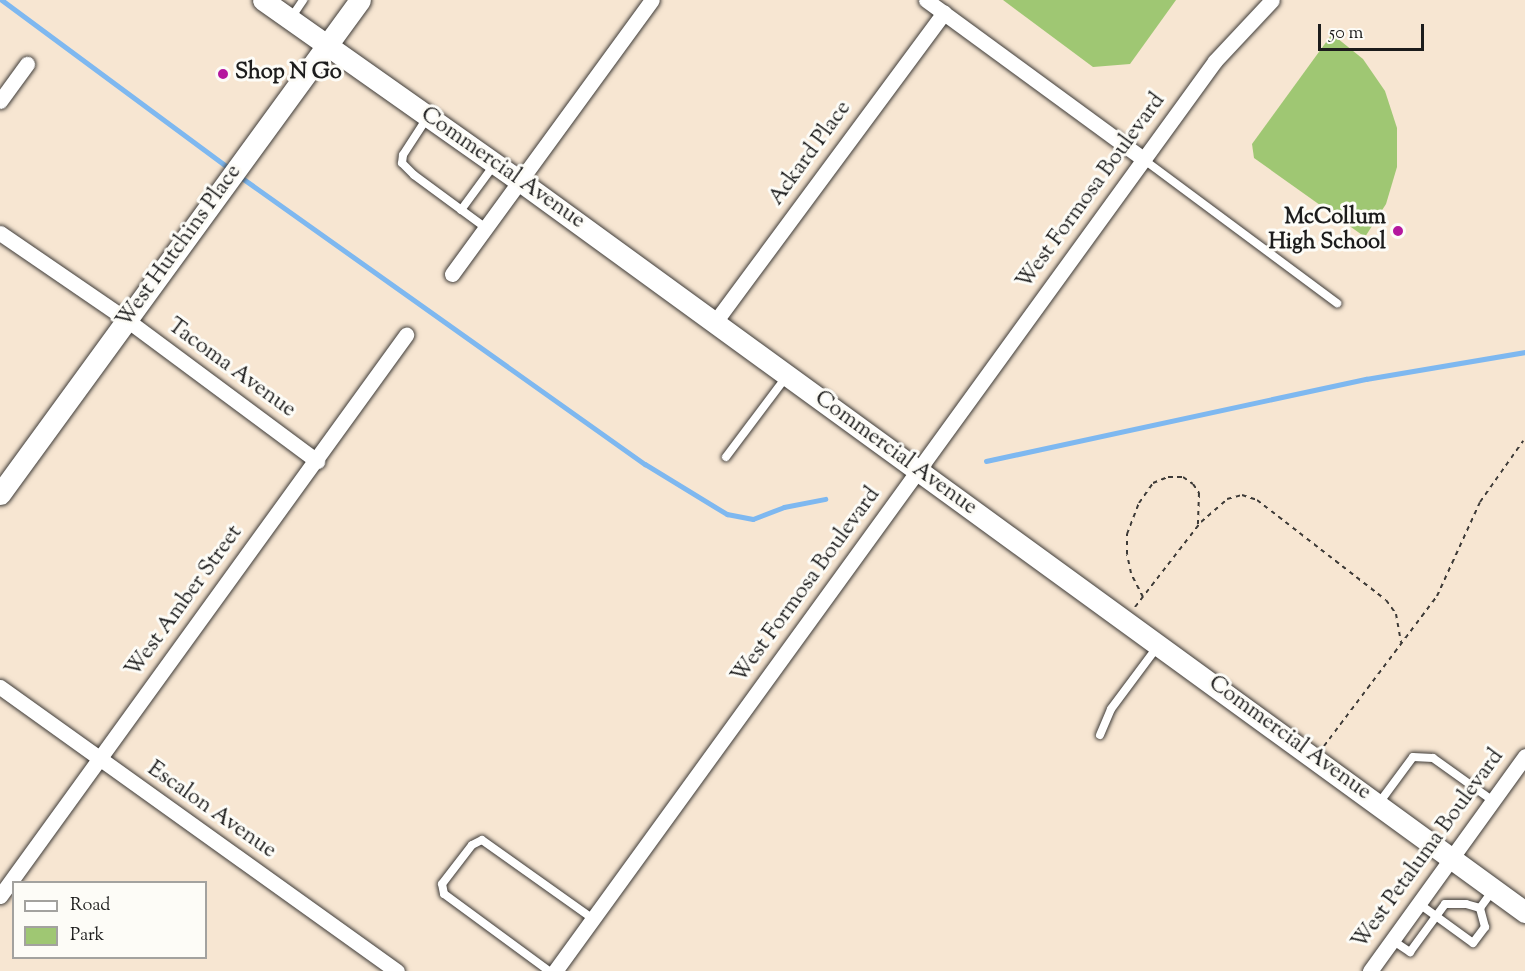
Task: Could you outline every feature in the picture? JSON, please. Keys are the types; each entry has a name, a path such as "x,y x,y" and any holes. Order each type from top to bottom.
{"street":[{"name":"Commercial Avenue","path":"263,0 716,322 918,472 1316,758 1525,912"},
{"path":"453,274 652,0"},
{"path":"926,0 1143,159"},
{"name":"West Formosa Boulevard","path":"555,971 1215,61 1272,0"},
{"name":"West Hutchins Place","path":"0,494 326,46 353,4"},
{"name":"Ackard Place","path":"716,322 944,13"},
{"path":"0,101 27,64"},
{"name":"Tacoma Avenue","path":"0,232 127,320 317,460"},
{"name":"West Amber Street","path":"0,896 406,335"},
{"name":"Escalon Avenue","path":"1,690 397,971"},
{"name":"West Petaluma Boulevard","path":"1370,971 1525,756"}],"lane":[{"path":"290,19 303,0"},
{"path":"428,117 402,155 402,163 414,175 486,228"},
{"path":"1143,159 1337,303"},
{"path":"461,210 495,164"},
{"path":"726,457 787,375"},
{"path":"1100,735 1111,709 1158,644"},
{"path":"1378,805 1413,757 1433,758 1493,801"},
{"path":"549,971 444,894 442,884 472,845 482,840 593,919"},
{"path":"1480,908 1494,889"},
{"path":"1418,903 1457,927 1473,943 1485,927 1480,908"},
{"path":"1392,940 1410,952 1445,904 1464,908 1480,908"}],"path":[{"path":"1316,758 1437,596 1480,502 1523,441"},
{"path":"1143,597 1131,573 1127,534 1139,503 1153,483 1168,477 1183,477 1193,484 1199,493 1198,525"},
{"path":"1125,620 1198,525 1227,499 1242,495 1257,500 1386,600 1396,614 1401,643"}],"green space":[{"path":"1003,0 1176,0 1130,64 1093,67"},
{"path":"1332,34 1363,59 1385,91 1397,128 1397,167 1386,204 1365,237 1254,158 1252,144"}],"waterway":[{"path":"2,0 229,168"},
{"path":"238,175 645,464 727,514 753,519 784,507 825,499"},
{"path":"986,461 1366,379 1525,352"}],"place":[{"name":"Shop N Go","path":"223,74"},
{"name":"McCollum High School","path":"1398,231"}]}
